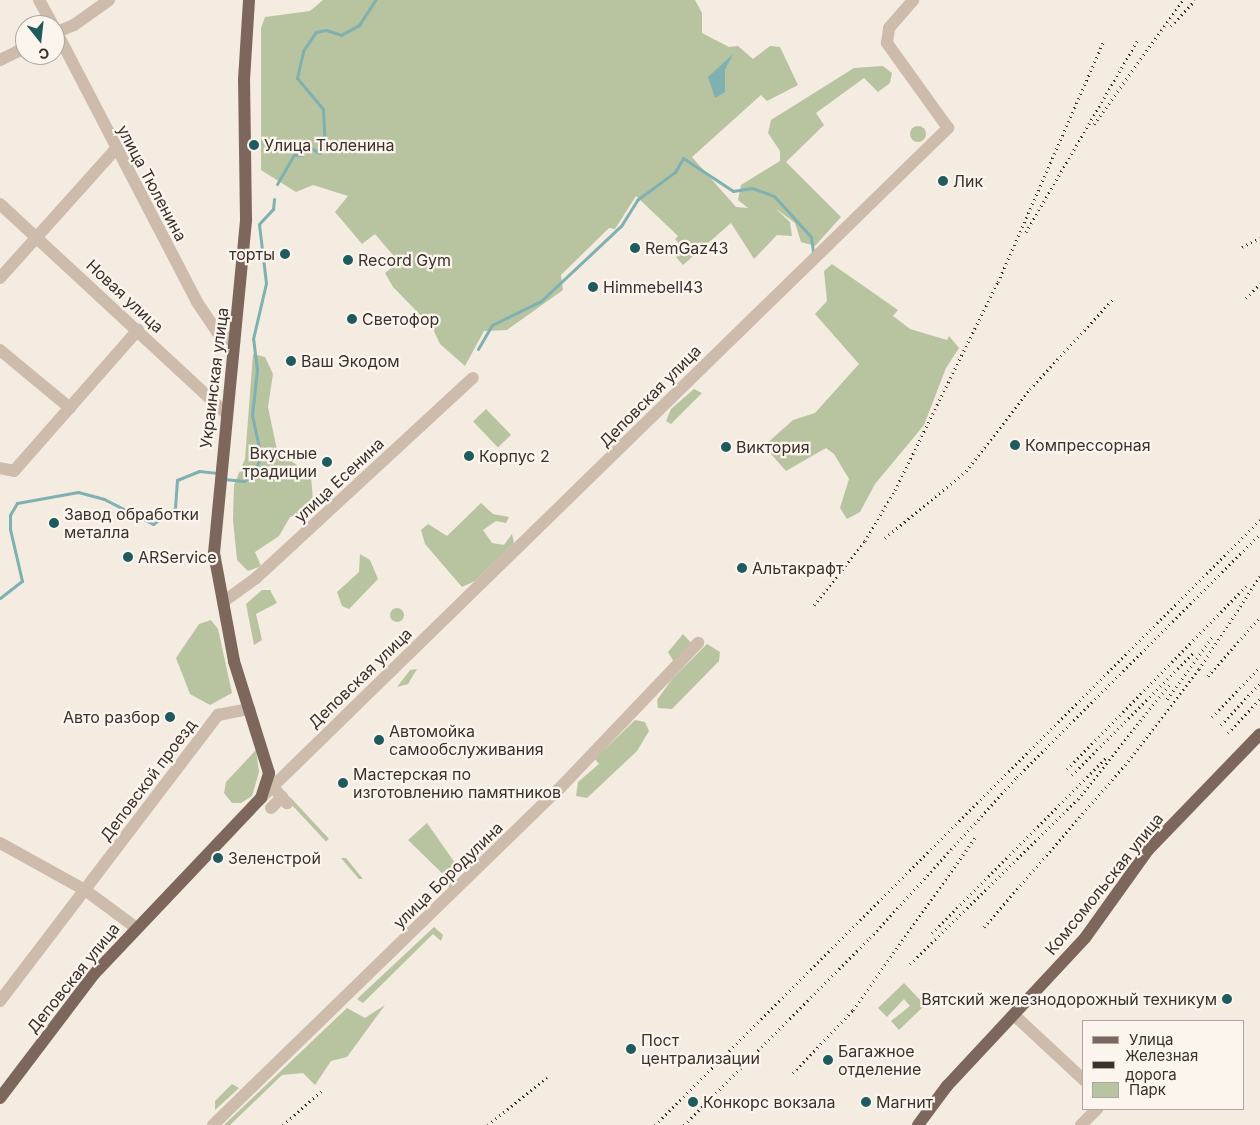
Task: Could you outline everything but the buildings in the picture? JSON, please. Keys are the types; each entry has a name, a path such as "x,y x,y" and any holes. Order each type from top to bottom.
{"main road":[{"name":"Украинская улица","path":"249,0 244,80 246,220 219,473 214,553 234,661 264,754"},
{"name":"Комсомольская улица","path":"918,1125 947,1086 1110,908 1148,850 1260,734"},
{"name":"Деповская улица","path":"0,1098 94,974 135,928 261,798 269,773 264,754"}],"street":[{"name":"улица Тюленина","path":"39,0 47,15"},
{"path":"65,27 74,25 109,0"},
{"name":"Деповская улица","path":"261,798 884,196 948,128 887,44 889,28 913,0"},
{"name":"улица Тюленина","path":"65,50 115,150 210,324 234,342"},
{"path":"0,60 15,53"},
{"path":"0,278 115,150"},
{"name":"Новая улица","path":"0,204 226,413"},
{"path":"5,471 70,408 138,330"},
{"path":"0,350 70,408"},
{"name":"улица Есенина","path":"223,602 256,578 473,378"},
{"name":"улица Бородулина","path":"213,1125 560,789 698,643"},
{"name":"Деповской проезд","path":"0,1001 218,715 249,709"},
{"path":"272,786 284,800 272,808"},
{"path":"0,843 84,890 135,928"},
{"path":"1014,1015 1082,1078"},
{"path":"1081,1125 1096,1110"}],"green space":[{"path":"323,0 695,0 702,13 702,33 729,47 738,46 753,59 770,46 780,47 798,85 767,101 761,95 692,157 736,207 748,208 738,200 741,185 780,161 780,151 768,133 771,120 854,68 883,66 892,73 890,83 878,92 864,78 816,113 824,125 786,162 841,217 815,246 801,242 795,223 775,208 790,222 792,236 777,235 754,259 731,223 683,265 676,257 684,250 675,239 678,236 636,196 615,229 609,228 561,275 563,290 507,330 484,331 465,366 440,344 432,327 393,287 385,273 399,262 375,234 362,244 335,212 348,196 313,185 296,192 261,170 261,28 265,17 310,11"},
{"path":"918,126 924,128 926,134 924,140 918,142 912,140 910,134 912,128"},
{"path":"832,264 898,310 893,316 910,329 947,340 949,336 959,348 946,368 924,425 875,484 860,512 847,519 840,508 849,479 834,454 826,448 786,471 764,446 793,420 815,413 859,364 815,314 827,301 824,271"},
{"path":"253,354 265,357 273,374 268,407 277,450 311,476 313,501 306,513 290,517 279,536 255,552 261,566 248,571 237,560 233,520 234,485 245,459"},
{"path":"694,389 702,393 671,424 666,421 671,409"},
{"path":"486,409 511,435 498,447 473,422"},
{"path":"481,503 493,514 509,517 506,523 496,521 483,530 492,543 504,545 512,534 514,543 475,581 462,587 425,544 421,530 428,524 447,536"},
{"path":"360,554 370,560 378,579 349,609 342,606 337,592 359,572"},
{"path":"262,590 270,590 277,603 256,614 262,640 254,645 246,604"},
{"path":"394,608 400,608 404,615 400,622 394,622 390,618 390,612"},
{"path":"211,620 218,629 232,693 210,705 190,694 176,658 199,624"},
{"path":"683,634 693,645 675,664 668,652"},
{"path":"707,644 720,652 719,661 672,709 658,708 657,700 672,679"},
{"path":"417,669 408,684 397,687 410,670"},
{"path":"635,720 645,722 649,731 637,751 587,798 576,796 578,782 599,764 595,759"},
{"path":"256,750 259,772 252,796 241,803 232,803 224,793 226,782"},
{"path":"290,797 329,839 326,841 287,800"},
{"path":"427,823 460,870 449,888 444,875 408,840"},
{"path":"341,858 346,858 363,879 359,879"},
{"path":"434,927 443,935 441,941 433,934 363,1003 357,999"},
{"path":"904,983 925,1005 899,1030 891,1021 910,1006 904,999 887,1017 878,1008"},
{"path":"385,1005 347,1057 331,1061 315,1085 303,1073 282,1075 230,1125 224,1125 347,1008 365,1018"},
{"path":"232,1084 239,1088 215,1110 215,1101"}],"water":[{"path":"733,54 725,70 725,92 715,98 708,77"}],"waterway":[{"path":"277,184 294,155 301,155 308,146 319,153 325,148 323,109 297,78 303,51 316,32 326,30 341,35 359,25 375,0"},
{"path":"478,349 492,325 541,301 621,226 637,200 675,172 683,158 733,191 752,188 774,196 811,237 813,252"},
{"path":"224,479 244,481 251,476 261,457 252,415 257,370 253,339 266,283 259,224 273,209 274,199"},
{"path":"0,598 22,581 10,529 10,515 17,503 78,492 104,499 153,524 175,508 177,480 199,471 217,473"}],"railway":[{"path":"1094,124 1183,0"},
{"path":"1171,26 1195,0"},
{"path":"814,605 865,541 895,490 998,282 1104,41"},
{"path":"1026,232 1137,41"},
{"path":"1242,247 1260,238"},
{"path":"1246,298 1260,284"},
{"path":"885,538 966,471 1030,389 1114,298"},
{"path":"655,1125 1260,520"},
{"path":"684,1125 870,938 1017,777 1260,534"},
{"path":"984,927 1125,765 1199,669 1260,576"},
{"path":"1067,769 1247,585"},
{"path":"1208,676 1260,617"},
{"path":"1167,699 1213,636"},
{"path":"1072,775 1193,653"},
{"path":"1212,717 1260,667"},
{"path":"1221,725 1260,683"},
{"path":"910,964 1078,799 1169,685"},
{"path":"1228,733 1260,699"},
{"path":"932,933 1107,757"},
{"path":"793,1073 853,1010 975,838"},
{"path":"488,1125 547,1077"},
{"path":"283,1125 321,1091"}],"place":[{"name":"Улица Тюленина","path":"254,145"},
{"name":"Лик","path":"943,181"},
{"name":"RemGaz43","path":"635,248"},
{"name":"торты","path":"285,254"},
{"name":"Record Gym","path":"348,260"},
{"name":"Himmebell43","path":"593,287"},
{"name":"Светофор","path":"352,319"},
{"name":"Ваш Экодом","path":"291,361"},
{"name":"Компрессорная","path":"1015,445"},
{"name":"Виктория","path":"726,447"},
{"name":"Корпус 2","path":"469,456"},
{"name":"Вкусные традиции","path":"327,462"},
{"name":"Завод обработки металла","path":"54,523"},
{"name":"ARService","path":"128,557"},
{"name":"Альтакрафт","path":"742,568"},
{"name":"Авто разбор","path":"170,717"},
{"name":"Автомойка самообслуживания","path":"379,740"},
{"name":"Мастерская по изготовлению памятников","path":"343,783"},
{"name":"Зеленстрой","path":"218,858"},
{"name":"Вятский железнодорожный техникум","path":"1227,999"},
{"name":"Пост централизации","path":"631,1049"},
{"name":"Багажное отделение","path":"828,1060"},
{"name":"Конкорс вокзала","path":"693,1102"},
{"name":"Магнит","path":"866,1102"}]}
